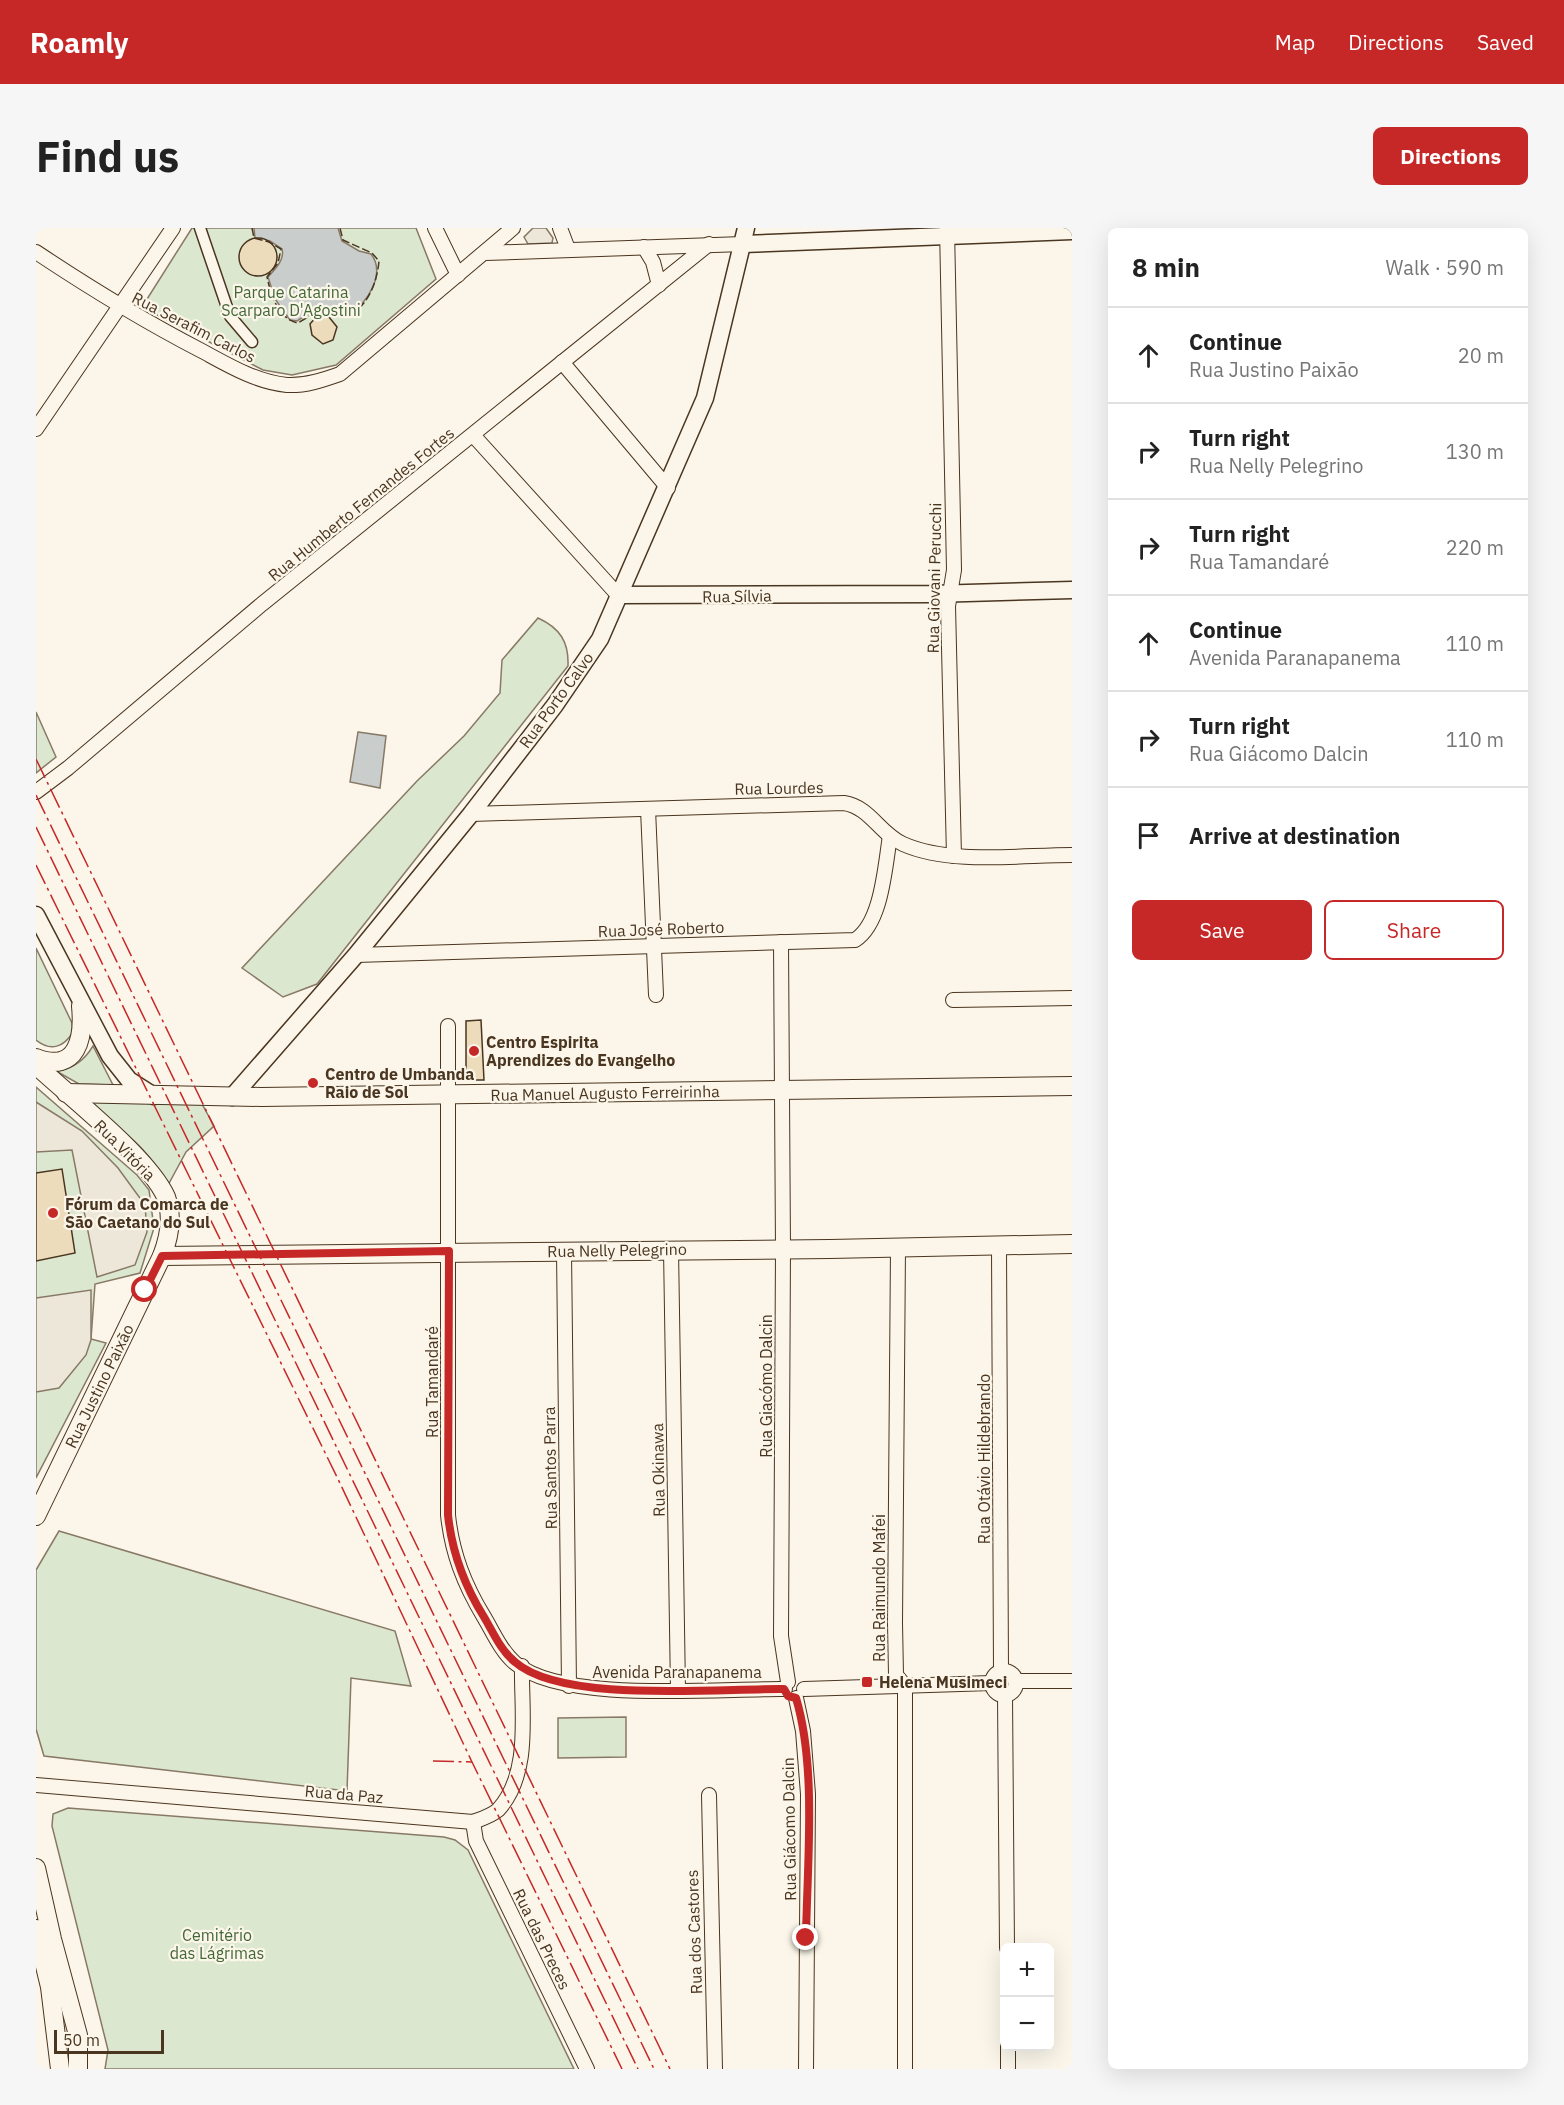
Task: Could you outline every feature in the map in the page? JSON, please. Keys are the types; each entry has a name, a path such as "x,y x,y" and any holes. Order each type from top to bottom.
{"main road":[{"path":"36,1058 49,1061 73,1054 81,1044 83,1032 81,1006"},
{"name":"Rua Vitória","path":"36,1065 146,1167 158,1183 166,1198 169,1216 169,1232 162,1256"},
{"name":"Rua Manuel Augusto Ferreirinha","path":"66,1093 232,1097 1072,1086"},
{"name":"Rua Nelly Pelegrino","path":"162,1256 1072,1244"},
{"name":"Rua Justino Paixão","path":"36,1515 162,1256"},
{"path":"36,1868 52,1939 78,2035 78,2069"},
{"path":"36,1929 55,2016 60,2069"}],"street":[{"path":"36,429 173,228"},
{"path":"200,228 230,316 252,342"},
{"path":"435,228 458,275"},
{"name":"Rua Serafim Carlos","path":"36,252 120,308 239,371 287,385 318,382 340,374 513,228"},
{"path":"560,228 568,249"},
{"path":"485,252 709,244 745,236 1072,231"},
{"name":"Rua Giovani Perucchi","path":"947,232 954,570 948,606 954,856"},
{"name":"Rua Porto Calvo","path":"232,1097 356,954 471,814 578,674 600,639 668,488 705,398 745,236"},
{"name":"Rua Humberto Fernandes Fortes","path":"36,792 709,244"},
{"path":"644,247 653,262 659,285"},
{"path":"562,362 668,488"},
{"path":"473,435 618,595"},
{"name":"Rua Sílvia","path":"618,595 950,594 1072,590"},
{"name":"Rua Lourdes","path":"471,814 844,803 860,807 890,836 902,844 926,853 954,856 1072,855"},
{"path":"648,809 656,996"},
{"name":"Rua José Roberto","path":"356,954 855,940 862,935 876,909 890,836"},
{"path":"36,915 81,1006 120,1070 154,1096"},
{"path":"780,942 781,1090"},
{"path":"953,1000 1072,998"},
{"name":"Rua Tamandaré","path":"448,1026 450,1095 448,1515 451,1542 460,1571 477,1607 499,1643 515,1663 569,1686"},
{"name":"Rua Giacómo Dalcin","path":"781,1090 783,1249 780,1636 786,1686"},
{"name":"Rua Otávio Hildebrando","path":"999,1246 1001,1671"},
{"name":"Rua Raimundo Mafei","path":"898,1248 896,1675 905,1686 905,2069"},
{"name":"Rua Okinawa","path":"671,1249 678,1690"},
{"name":"Rua Santos Parra","path":"564,1251 569,1686"},
{"path":"473,1822 498,1810 517,1770 523,1731 522,1666"},
{"path":"1005,1695 994,1690 992,1683 994,1675 1001,1671 1012,1674 1016,1681"},
{"path":"786,1686 796,1680 800,1694 905,1686 992,1683"},
{"path":"1016,1681 1072,1681"},
{"path":"1005,1695 1012,1691 1016,1681"},
{"name":"Avenida Paranapanema","path":"569,1686 678,1690 786,1686"},
{"name":"Rua Giácomo Dalcin","path":"800,1694 808,1794 807,2069"},
{"path":"1005,1695 1007,1943"},
{"name":"Rua da Paz","path":"36,1785 473,1822"},
{"name":"Rua dos Castores","path":"709,1795 715,2069"},
{"name":"Rua das Preces","path":"473,1822 476,1841 587,2069"},
{"path":"1008,2051 1008,2069"}],"green space":[{"name":"Parque Catarina Scarparo D'Agostini","path":"192,228 416,228 436,279 336,365 292,375 263,370 142,307"},
{"path":"538,618 552,626 562,637 567,650 568,666 317,984 283,997 242,968 417,781 464,736 500,693 502,660"},
{"path":"36,712 56,757 36,773"},
{"path":"36,948 72,1023 73,1032 66,1041 52,1047 36,1040"},
{"path":"93,1046 113,1085 79,1084 56,1071 78,1063"},
{"path":"36,1087 137,1175 149,1190 154,1228 140,1273 95,1284 91,1339 106,1343 36,1478"},
{"path":"88,1102 202,1104 214,1126 186,1152 167,1187 161,1174 144,1151"},
{"path":"59,1531 395,1631 411,1686 351,1678 347,1791 44,1756 36,1729 36,1570"},
{"path":"626,1717 626,1757 558,1758 558,1718"},
{"name":"Cemitério das Lágrimas","path":"68,1808 444,1837 455,1840 468,1850 574,2069 105,2069 108,2050 52,1826 53,1814"}],"shaded area":[{"path":"254,228 338,228 342,241 359,251 371,254 377,270 373,287 363,303 349,314 321,306 297,321 290,320 275,299 268,277 281,261 282,249 270,241 255,238"},
{"path":"533,228 546,228 553,238 552,243 528,244 524,237"},
{"path":"358,732 386,736 380,788 350,782"},
{"path":"36,1102 82,1131 118,1168 145,1205 147,1232 135,1265 97,1277 72,1150 36,1152"},
{"path":"91,1290 91,1340 86,1355 59,1388 36,1392 36,1298"}],"building":[{"path":"258,238 271,244 277,257 271,270 258,276 245,270 239,257 245,244"},
{"path":"317,316 329,317 337,327 333,340 323,344 312,335 310,324"},
{"name":"Centro Espirita Aprendizes do Evangelho","path":"481,1020 484,1080 466,1080 466,1021"},
{"name":"Fórum da Comarca de São Caetano do Sul","path":"62,1169 75,1253 36,1261 36,1173"}],"fence":[{"path":"252,228 254,238 269,242 281,249 278,263 267,277 273,298 280,311 285,317 298,323 321,309 350,315 362,305 371,292 379,261 372,253 343,240 340,228"}],"power":[{"path":"36,759 670,2069"},
{"path":"36,795 654,2069"},
{"path":"36,827 638,2069"},
{"path":"36,865 337,1477 472,1762 622,2069"},
{"path":"433,1761 472,1762"}],"place":[{"name":"Centro Espirita Aprendizes do Evangelho","path":"474,1051"},
{"name":"Centro de Umbanda Raio de Sol","path":"313,1083"},
{"name":"Fórum da Comarca de São Caetano do Sul","path":"53,1213"},
{"name":"Helena Musimeci","path":"867,1682"}],"route":[{"path":"145,1290 162,1256 449,1251 448,1515 451,1542 460,1571 477,1607 499,1643 515,1663 540,1676 569,1686 678,1690 784,1689 788,1696 796,1698 803,1731 808,1794 806,1938"}]}
